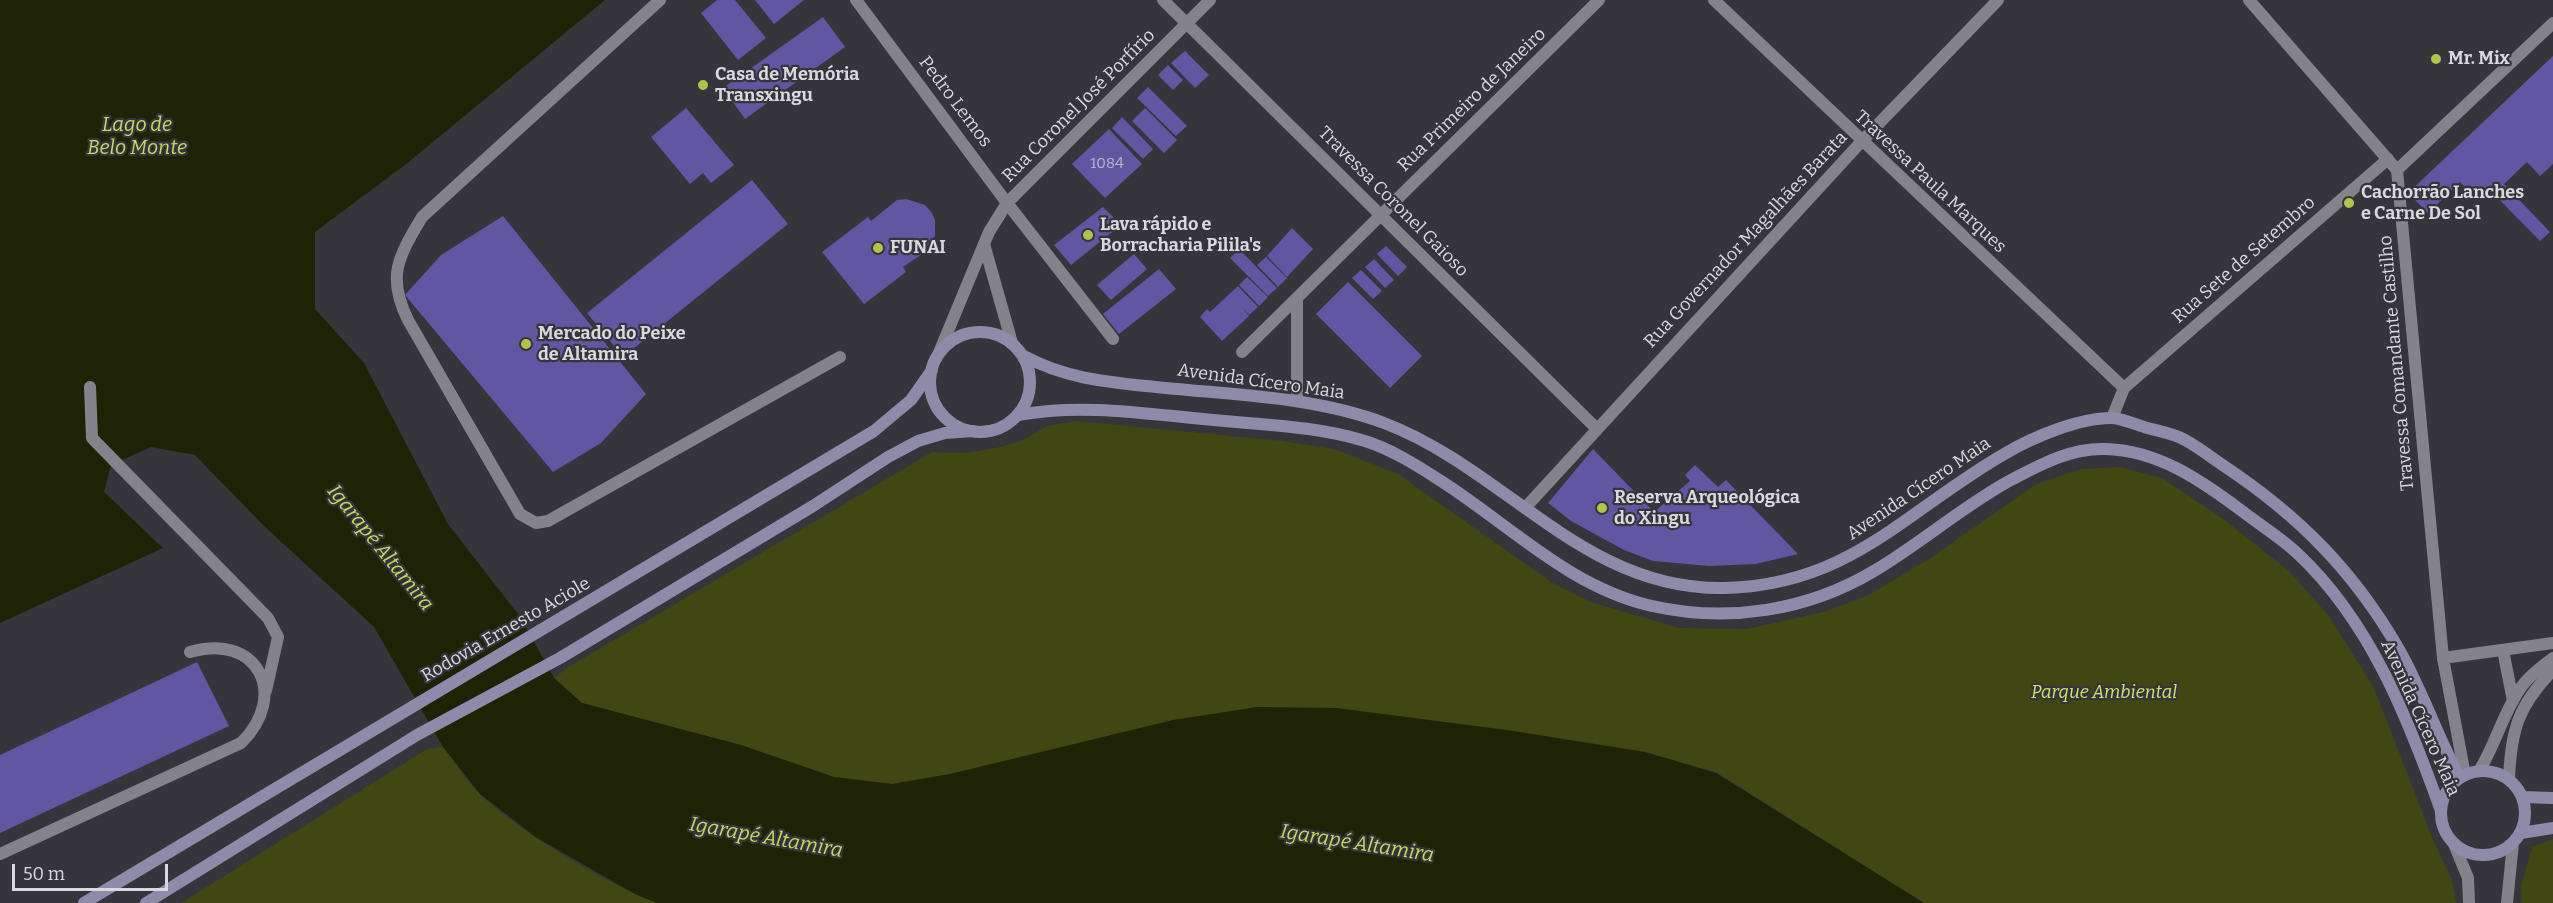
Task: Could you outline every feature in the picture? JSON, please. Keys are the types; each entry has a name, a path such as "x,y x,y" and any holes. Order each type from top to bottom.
{"main road":[{"path":"146,903 417,735 560,658 813,506 888,457 918,441 945,433 973,431 997,429 1018,416 1026,402 1030,387 1029,371 1024,356 1012,343 997,335 980,332 964,334 949,343 938,355 932,370 931,386 934,402 944,416 957,426 973,431"},
{"name":"Avenida Cícero Maia","path":"1024,356 1042,366 1085,380 1297,401 1350,412 1417,437 1452,456 1602,559 1659,582 1728,588 1813,573 1873,544 2005,453 2043,434 2112,418 2182,438 2247,481 2316,538 2365,595 2400,650 2462,776"},
{"name":"Rodovia Ernesto Aciole","path":"84,903 403,710 543,630 874,431 911,400 932,370"},
{"name":"Avenida Cícero Maia","path":"1018,416 1050,410 1132,411 1300,427 1366,441 1443,482 1547,558 1595,586 1650,605 1709,614 1756,612 1826,594 1870,573 1994,490 2047,461 2083,450 2108,449 2161,460 2227,500 2296,552 2345,607 2377,658 2427,771 2441,811"},
{"path":"2517,838 2526,809 2523,797 2509,779 2489,771 2479,771 2462,776 2446,792 2441,811 2444,829 2454,844 2478,855 2503,851 2517,838 2553,828"},
{"path":"2523,797 2553,798"}],"street":[{"path":"660,0 422,217 404,249 396,277 396,297 404,313 520,514 536,523 548,521 840,357"},
{"name":"Pedro Lemos","path":"856,0 1007,203 1113,339"},
{"name":"Travessa Coronel Gaioso","path":"1163,0 1597,429"},
{"name":"Rua Coronel José Porfírio","path":"938,355 984,244 1007,203 1210,0"},
{"name":"Rua Primeiro de Janeiro","path":"1242,352 1599,0"},
{"name":"Travessa Paula Marques","path":"1714,0 1861,142 2124,388"},
{"name":"Rua Governador Magalhães Barata","path":"1525,508 1861,142 1998,0"},
{"path":"2249,0 2397,170 2553,23"},
{"name":"Rua Sete de Setembro","path":"2124,388 2388,159"},
{"name":"Travessa Comandante Castilho","path":"2397,170 2443,658 2462,776"},
{"path":"984,244 1012,343"},
{"path":"1297,299 1297,401"},
{"path":"0,854 241,743 253,731 263,714 265,694 278,637 268,618 92,438 90,387"},
{"path":"2112,418 2124,388"},
{"path":"2443,658 2553,643"},
{"path":"190,652 209,646 227,648 244,656 260,671 265,694"},
{"path":"2503,650 2513,700"},
{"path":"2479,771 2493,749 2513,700 2523,685 2553,658"},
{"path":"2509,779 2514,728 2522,707 2553,670"},
{"path":"2507,903 2517,838"},
{"path":"2454,844 2468,878 2469,903"}],"green space":[{"name":"Parque Ambiental","path":"1077,421 1283,441 1334,449 1398,474 1551,582 1591,602 1679,628 1747,629 1823,612 1867,596 1932,557 2036,484 2082,469 2120,467 2162,478 2222,518 2290,572 2329,616 2374,688 2433,840 2452,880 2456,903 1924,903 1716,772 1645,752 1336,708 1257,707 950,774 892,784 834,777 741,745 582,703 554,678 567,668 932,452 965,453 996,448 1021,441 1047,426"},
{"path":"443,747 475,789 517,825 589,870 657,903 181,903 427,749"},
{"path":"2553,839 2553,903 2522,903 2521,887 2532,847"}],"water":[{"path":"0,0 605,0 405,165 315,232 315,309 364,363 448,524 521,618 554,678 582,703 741,745 834,777 892,784 950,774 1173,720 1257,707 1336,708 1507,730 1645,752 1716,773 1924,903 657,903 635,894 537,838 480,794 443,747 374,627 264,526 195,455 151,447 111,465 104,492 163,548 0,623"}],"building":[{"path":"717,0 735,0 766,38 738,60 701,13"},
{"path":"755,0 804,0 774,24"},
{"path":"823,17 845,47 745,119 723,88"},
{"path":"1185,51 1209,75 1195,88 1171,63"},
{"path":"2553,56 2553,164 2540,176 2527,162 2504,184 2550,232 2540,241 2489,189 2478,200 2460,182 2428,213 2408,193"},
{"path":"1168,65 1183,80 1173,90 1158,75"},
{"path":"1148,87 1187,126 1176,136 1137,98"},
{"path":"686,108 734,165 711,183 703,173 690,184 651,137"},
{"path":"1145,108 1177,140 1164,153 1132,121"},
{"path":"1122,117 1153,149 1143,159 1112,128"},
{"path":"1109,129 1142,164 1105,198 1072,164"},
{"path":"752,180 788,224 623,357 587,313"},
{"name":"FUNAI","path":"906,199 925,205 932,213 935,220 935,236 925,252 903,267 906,272 864,304 822,252 868,217 871,221 897,200"},
{"name":"Lava rápido e Borracharia Pilila's","path":"1103,207 1121,225 1071,265 1054,245"},
{"name":"Mercado do Peixe de Altamira","path":"503,216 646,394 601,443 553,472 405,295 441,255"},
{"path":"1292,228 1313,249 1287,277 1267,256"},
{"path":"1386,246 1407,267 1398,276 1377,254"},
{"path":"1239,249 1277,288 1268,296 1230,258"},
{"path":"1134,254 1147,269 1111,300 1097,285"},
{"path":"1266,257 1287,278 1278,287 1257,265"},
{"path":"1374,259 1394,280 1385,288 1365,267"},
{"path":"1159,269 1176,289 1119,334 1103,314"},
{"path":"1361,270 1382,291 1373,299 1352,278"},
{"path":"1247,277 1268,297 1259,306 1239,285"},
{"path":"1348,282 1422,356 1390,388 1316,314"},
{"path":"1238,286 1258,307 1249,315 1242,307 1249,316 1222,341 1200,317 1207,309 1210,312"},
{"name":"Reserva Arqueológica do Xingu","path":"1593,449 1654,512 1690,481 1685,475 1695,465 1718,487 1726,480 1798,554 1756,564 1709,566 1653,561 1624,550 1571,521 1548,503"},
{"path":"197,662 229,726 0,833 0,755"}],"place":[{"name":"Mr. Mix","path":"2436,59"},
{"name":"Casa de Memória Transxingu","path":"703,85"},
{"name":"Cachorrão Lanches e Carne De Sol","path":"2349,203"},
{"name":"Lava rápido e Borracharia Pilila's","path":"1088,235"},
{"name":"FUNAI","path":"878,248"},
{"name":"Mercado do Peixe de Altamira","path":"526,344"},
{"name":"Reserva Arqueológica do Xingu","path":"1602,508"}],"water label":[{"name":"Lago de Belo Monte","path":"137,136"},
{"name":"Igarapé Altamira","path":"380,548"},
{"name":"Igarapé Altamira","path":"766,838"},
{"name":"Igarapé Altamira","path":"1357,844"}]}
